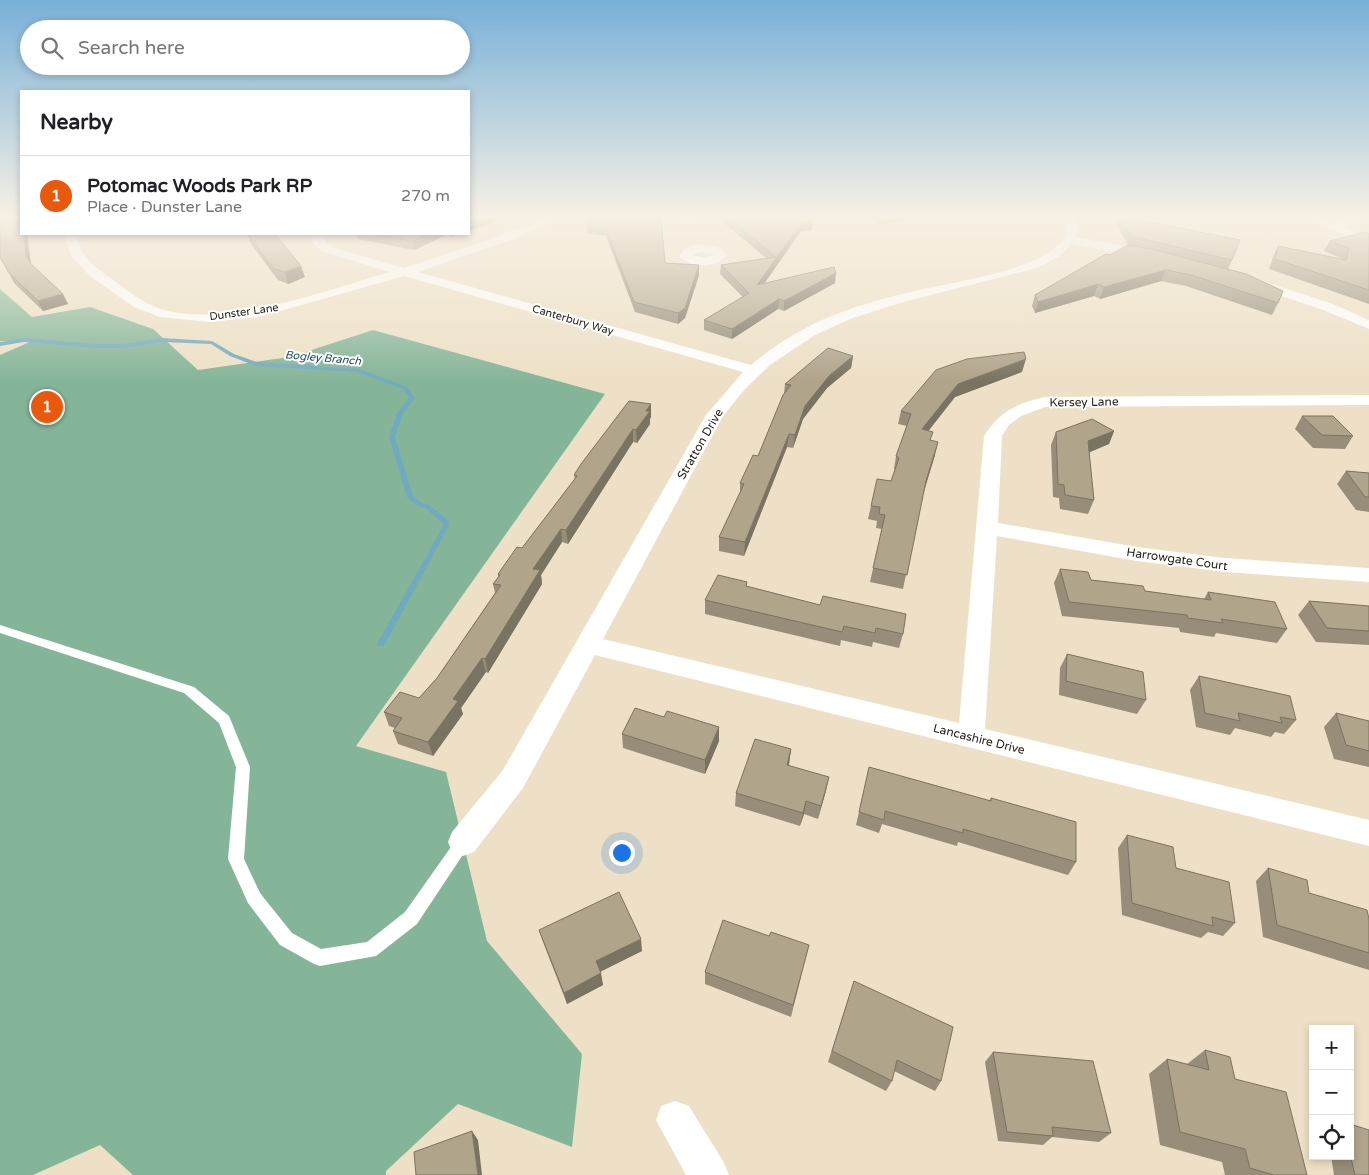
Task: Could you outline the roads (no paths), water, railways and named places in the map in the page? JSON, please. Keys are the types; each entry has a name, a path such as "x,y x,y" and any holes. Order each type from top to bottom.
{"street":[{"name":"Dunster Lane","path":"94,271 105,281 148,309 176,316 211,318 269,309 408,271"},
{"name":"Canterbury Way","path":"401,271 752,370"},
{"name":"Stratton Drive","path":"463,842 514,779 715,415 752,370 793,341 829,323 892,301 1014,271"},
{"path":"1239,278 1319,304 1369,325"},
{"name":"Kersey Lane","path":"971,737 979,652 993,436 1004,418 1031,405 1062,402 1369,400"},
{"name":"Harrowgate Court","path":"986,527 1137,554 1225,566 1369,575"},
{"name":"Lancashire Drive","path":"588,644 1369,833"},
{"path":"675,1120 710,1175"}],"lane":[{"path":"0,629 189,690 224,720 243,767 236,859 254,898 286,939 320,958 370,950 411,918 463,842"}],"waterway":[{"name":"Bogley Branch","path":"0,344 24,340 95,346 124,346 162,340 212,343 232,355 256,364 358,370 405,388 412,398 400,413 392,437 410,497 420,505 427,506 446,522 446,526 381,644"}],"place":[{"name":"Potomac Woods Park RP","path":"47,407"}]}
